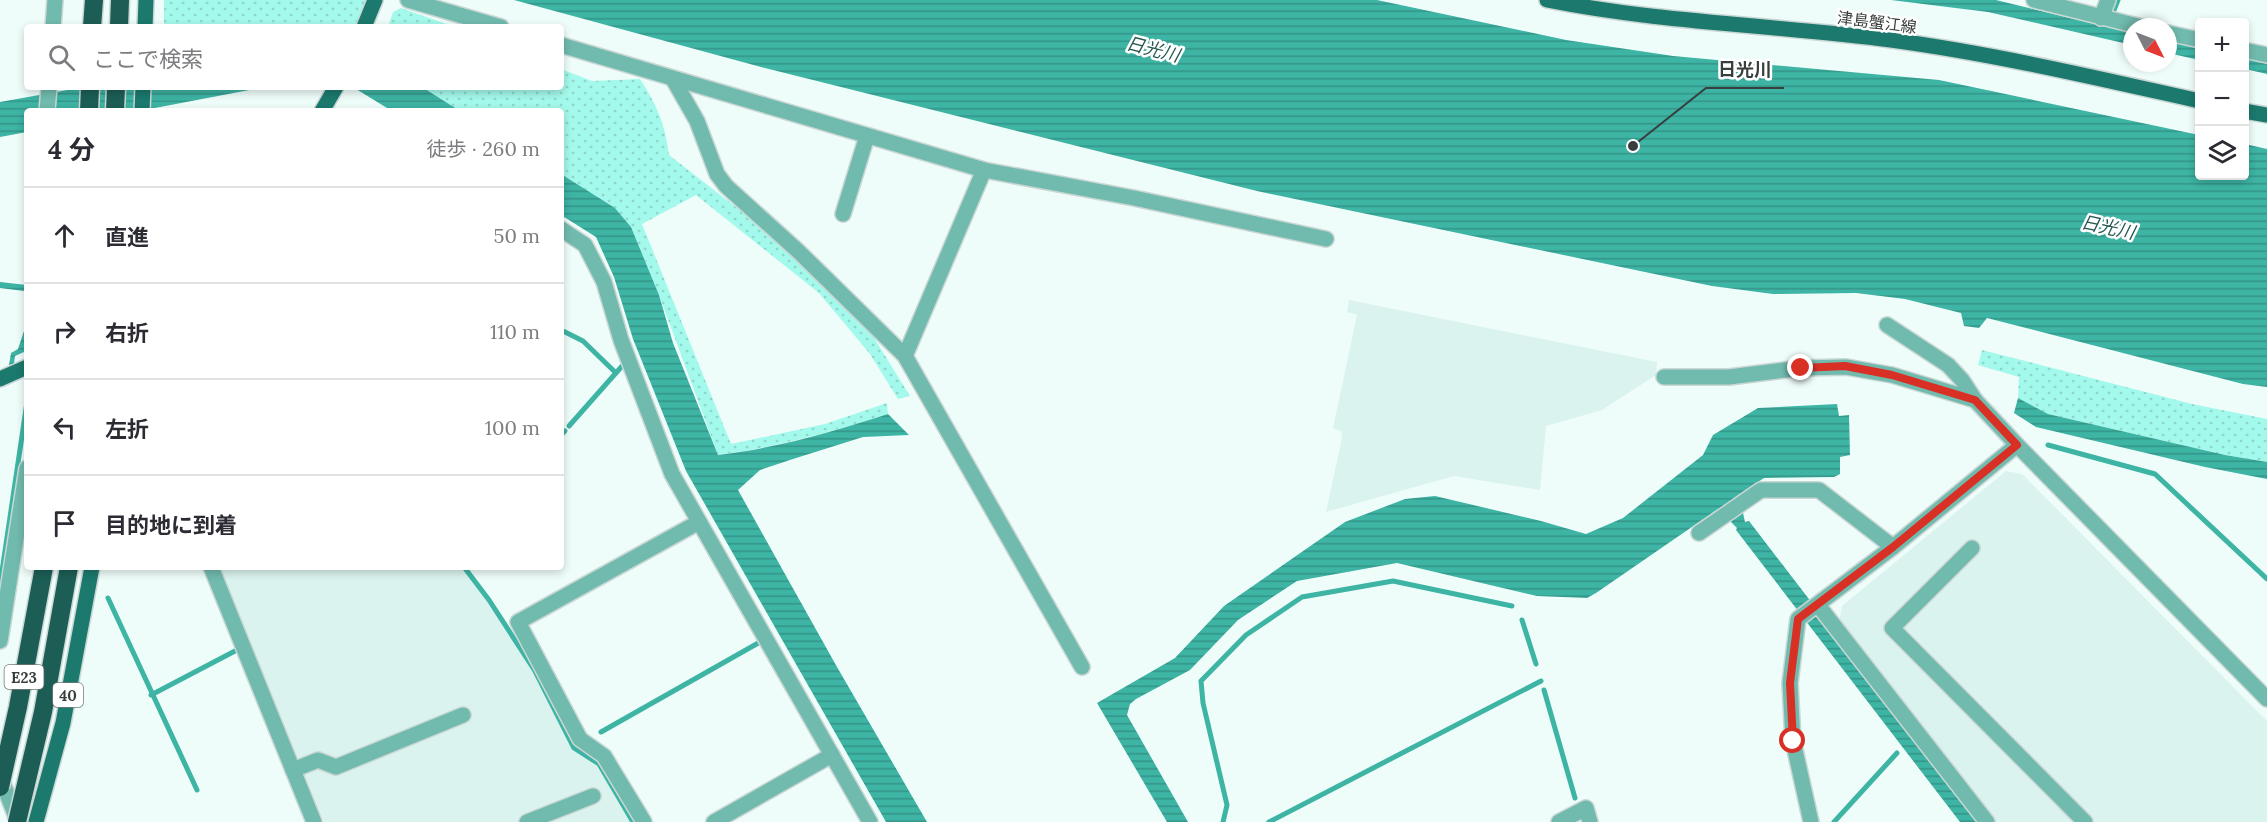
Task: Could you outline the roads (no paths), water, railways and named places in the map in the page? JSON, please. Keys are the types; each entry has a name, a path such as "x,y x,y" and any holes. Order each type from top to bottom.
{"highway":[{"path":"92,24 94,0"},
{"path":"119,24 120,0"},
{"path":"89,108 90,90"},
{"path":"115,108 116,90"},
{"name":"E23","path":"0,787 18,707 43,570"},
{"name":"E23","path":"17,822 43,712 68,570"}],"main road":[{"path":"146,24 147,0"},
{"name":"津島蟹江線","path":"1548,0 1659,17 1880,39 1940,48 2034,64 2195,100"},
{"path":"365,24 374,5"},
{"path":"142,108 143,90"},
{"path":"324,108 334,92"},
{"path":"2249,112 2267,116"},
{"path":"0,380 24,368"},
{"name":"40","path":"36,822 63,723 91,570"}],"street":[{"path":"53,24 55,0"},
{"path":"408,0 491,24"},
{"path":"2034,0 2123,23"},
{"path":"2102,18 2108,0"},
{"path":"2177,35 2195,39"},
{"path":"564,46 984,170 1134,198 1326,239"},
{"path":"2249,51 2267,55"},
{"path":"673,79 697,122 717,174 726,186 798,251 906,356 1082,667"},
{"path":"47,108 49,90"},
{"path":"843,214 867,136"},
{"path":"906,356 984,170"},
{"path":"564,231 585,245 604,282 621,340 672,474 870,822"},
{"path":"1887,326 1948,365 1962,380 1975,400 2017,445 2267,699"},
{"path":"1664,377 1729,377 1801,368 1845,366 1892,375 1975,400"},
{"path":"1811,822 1793,741 1790,683 1798,619 1893,547 2017,445"},
{"path":"0,641 24,487"},
{"path":"1699,533 1761,490 1819,490 1893,547"},
{"path":"644,822 604,756 580,739 518,622 699,522"},
{"path":"1972,548 1892,628 2085,822"},
{"path":"212,570 314,822"},
{"path":"1817,606 1987,822"},
{"path":"293,770 318,760 336,767 463,715"},
{"path":"714,822 832,755"},
{"path":"0,776 17,822"},
{"path":"527,822 593,796"},
{"path":"1559,822 1586,808 1590,822"}],"water":[{"path":"514,0 1377,0 1566,40 1673,56 1939,80 2195,134 2195,180 2249,180 2249,145 2267,149 2267,387 2243,384 1987,318 1979,328 1964,326 1961,313 1905,299 1856,293 1773,294 1712,286 1257,191 761,67"},
{"path":"1891,0 1996,0 2123,31 2123,43 1988,12"},
{"path":"2177,43 2195,46 2195,59 2177,55"},
{"path":"2249,58 2267,62 2267,74 2249,70"},
{"path":"67,90 249,90 155,108 24,108 24,133 0,137 0,102"},
{"path":"358,90 427,90 455,108 387,108"},
{"path":"564,176 615,208 631,227 659,295 673,343 718,455 804,439 888,414 909,435 863,437 793,459 760,470 738,490 927,822 886,822 686,471 633,339 614,277 596,237 564,217"},
{"path":"0,282 24,285 24,291 0,288"},
{"path":"24,331 24,352 15,356 14,364 9,365 11,353 18,349"},
{"path":"2018,398 2048,414 2225,455 2267,462 2267,479 2205,467 2036,427 2014,413"},
{"path":"1837,404 1839,416 1849,415 1850,455 1840,457 1840,474 1834,477 1764,478 1734,498 1743,513 1745,522 1749,521 1980,822 1960,822 1736,530 1737,528 1718,509 1587,598 1537,596 1397,563 1297,581 1238,620 1190,670 1130,704 1127,715 1188,822 1167,822 1097,703 1175,658 1224,606 1345,522 1405,499 1435,496 1586,534 1623,518 1703,455 1713,435 1758,408"}],"waterway":[{"path":"2114,10 2118,0"},
{"path":"564,332 583,341 616,373"},
{"path":"569,426 623,365"},
{"path":"0,585 24,422"},
{"path":"2048,445 2155,474 2267,579"},
{"path":"466,570 489,600 535,671 574,748 599,764 633,822"},
{"path":"1223,822 1227,805 1203,703 1201,681 1246,635 1302,597 1393,581 1512,606"},
{"path":"108,598 197,790"},
{"path":"1522,620 1536,664"},
{"path":"601,732 760,642"},
{"path":"151,695 235,651"},
{"path":"1269,822 1541,681"},
{"path":"1544,690 1575,798"},
{"path":"1834,822 1897,753"}],"place":[{"name":"日光川","path":"1633,146"}]}
